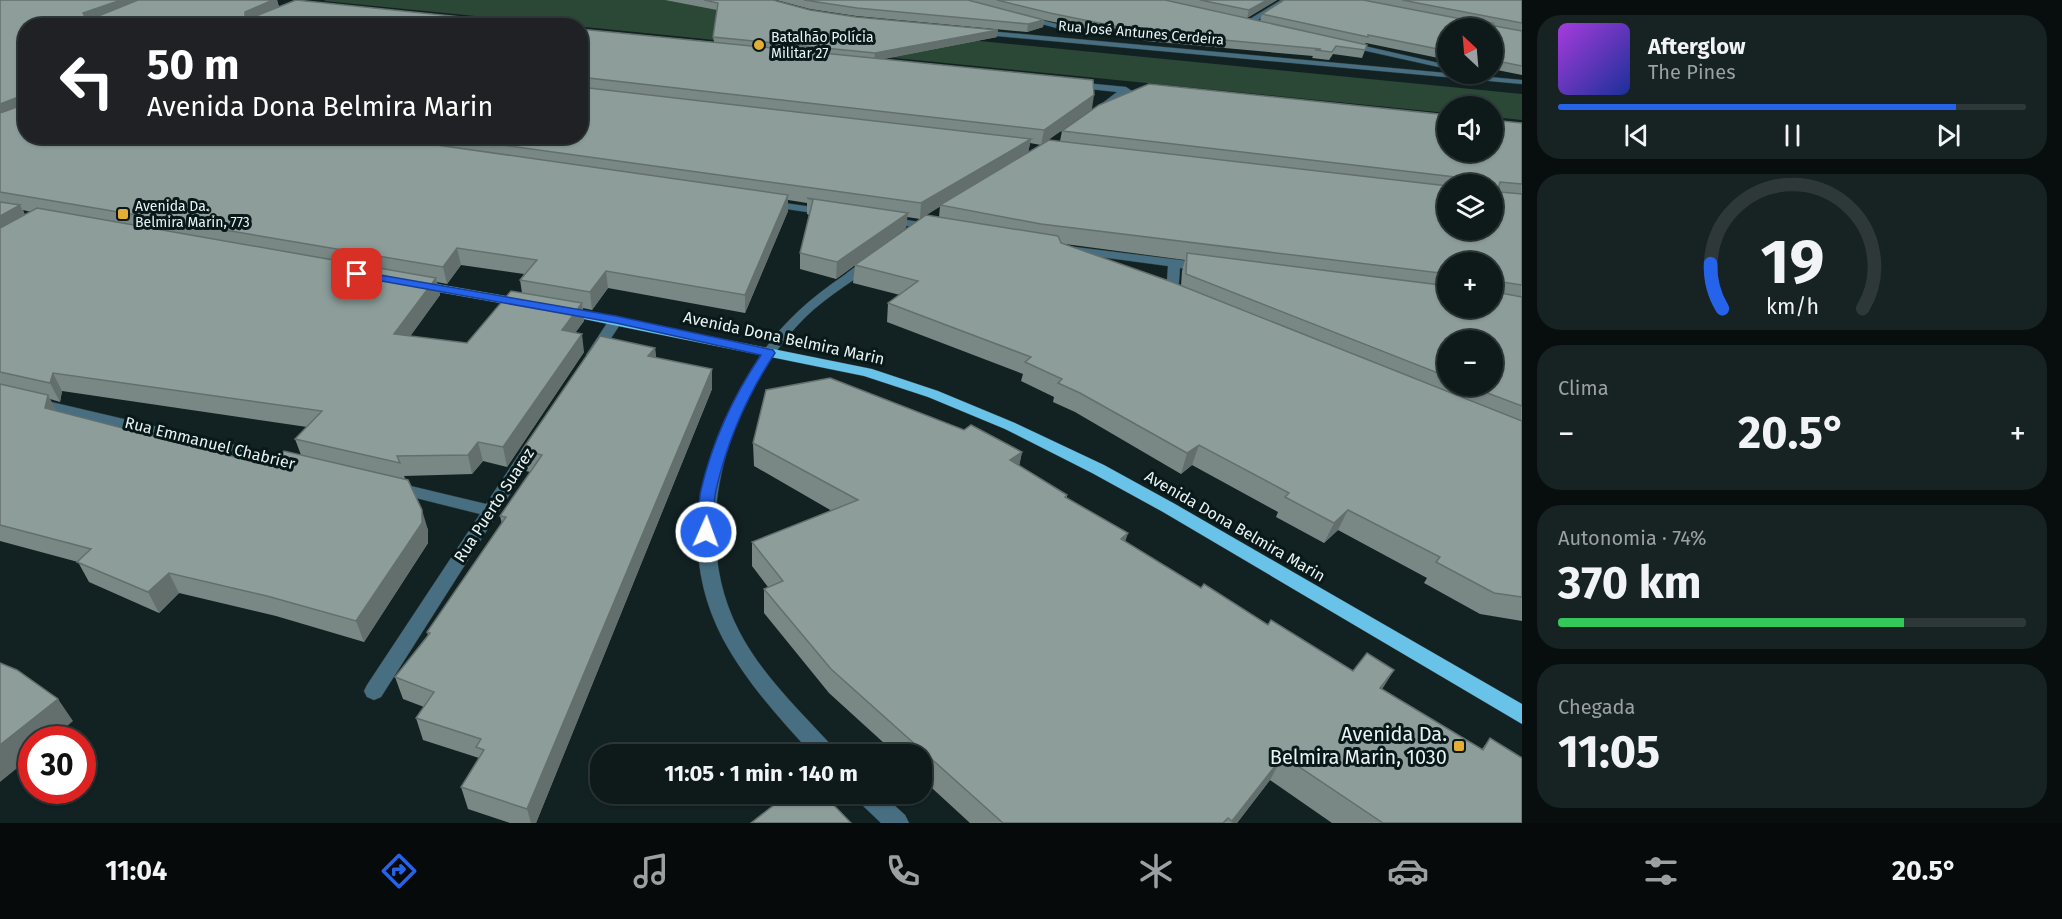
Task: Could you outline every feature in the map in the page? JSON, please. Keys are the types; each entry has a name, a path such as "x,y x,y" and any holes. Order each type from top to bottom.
{"main road":[{"name":"Avenida Dona Belmira Marin","path":"404,282 616,320 867,372 933,394 1010,426 1098,469 1169,508 1522,715"}],"street":[{"path":"1249,22 1286,0"},
{"path":"1017,16 1121,44"},
{"path":"1237,20 1260,25"},
{"name":"Rua José Antunes Cerdeira","path":"970,31 1522,82"},
{"path":"1342,44 1437,65"},
{"path":"1062,84 1132,91 1089,117"},
{"path":"759,202 841,214"},
{"path":"917,229 942,213"},
{"path":"876,219 917,229 945,230"},
{"path":"1099,268 1058,251 1220,269"},
{"path":"817,744 747,662 720,610 707,545 705,519 708,492 722,446 749,382 768,353 806,309 884,253"},
{"path":"1172,295 1174,263"},
{"path":"584,368 616,320"},
{"name":"Rua Emmanuel Chabrier","path":"0,394 316,469"},
{"name":"Rua Puerto Suarez","path":"374,691 546,424"},
{"path":"374,482 489,510"},
{"path":"877,804 897,823"}],"green space":[{"path":"726,0 838,27 1522,94 1522,120 1503,118 1503,96 1437,96 1437,112 588,27 588,18 494,18 324,1"}],"building":[{"path":"0,0 121,0 83,13 85,17 96,17 138,0 273,0 245,12 245,17 256,16 296,0 470,18 18,18 18,97 0,104"},
{"path":"704,0 773,0 810,10 856,17 998,30 875,53 713,37 718,3"},
{"path":"804,0 968,0 1044,20 1028,24 857,8"},
{"path":"997,0 1165,0 1367,45 1365,50 1336,46 1332,52 1315,50 1321,49 1148,33"},
{"path":"1200,0 1267,0 1249,10"},
{"path":"1284,0 1363,0 1456,18 1437,18 1437,49 1368,35 1368,37 1262,14"},
{"path":"1402,0 1522,0 1522,23"},
{"path":"1503,27 1522,31 1522,66 1503,62"},
{"path":"588,30 1093,80 1094,95 1044,130 588,78"},
{"path":"1149,84 1437,114 1437,162 1503,162 1503,121 1522,123 1522,184 1503,182 1503,174 1437,175 1062,131 1099,105"},
{"path":"588,88 1031,139 921,203 496,144 588,144"},
{"path":"18,107 18,144 430,144 788,195 745,295 606,271 590,292 520,280 537,260 457,248 443,267 0,192 0,113"},
{"path":"1049,140 1437,185 1437,240 1503,240 1503,192 1522,194 1522,285 1503,282 1503,252 1437,252 1437,273 1041,224 940,205"},
{"path":"807,198 908,213 837,262 800,253 813,200"},
{"path":"0,202 20,205 0,216"},
{"path":"37,208 436,278 394,334 467,343 511,291 582,303 562,330 582,334 503,447 478,442 468,455 397,456 400,463 295,439 322,411 53,373 50,383 0,372 0,228"},
{"path":"926,215 1058,236 1061,243 1172,282 1437,387 1437,396 1459,396 1522,421 1522,597 1494,593 1436,562 1440,557 1348,510 1334,523 1285,497 1289,493 1199,445 1187,453 1058,383 1062,379 1025,362 1031,357 888,303 918,281 855,265"},
{"path":"1187,253 1437,285 1437,318 1503,318 1503,293 1522,297 1522,406 1496,396 1503,396 1503,330 1437,330 1437,373 1186,274"},
{"path":"600,336 655,348 648,356 712,369 527,809 461,787 484,750 476,747 481,739 416,718 434,692 395,677 430,633 427,632 506,517 500,516 542,455 522,450"},
{"path":"830,378 964,430 971,425 1022,452 1010,460 1067,495 1065,497 1128,533 1121,539 1201,588 1204,584 1268,625 1271,620 1353,671 1367,653 1394,670 1380,688 1483,750 1490,738 1522,758 1522,823 1383,823 1283,756 1232,821 1228,818 1223,823 1003,823 932,759 932,744 915,744 831,669 764,589 783,581 752,542 858,500 753,443 766,390"},
{"path":"0,384 48,395 45,408 270,466 284,451 408,480 422,510 422,523 356,621 267,596 169,573 148,592 77,562 91,549 0,525"},
{"path":"0,663 17,670 58,699 24,726 18,726 18,731 0,745"},
{"path":"775,804 833,804 851,823 751,823"}],"place":[{"name":"Batalhão Polícia Militar 27","path":"759,45"},
{"name":"Avenida Da. Belmira Marin, 773","path":"123,214"},
{"name":"Avenida Da. Belmira Marin, 1030","path":"1459,746"}],"route":[{"path":"357,274 616,320 768,353 749,382 722,446 708,492 706,532"}]}
